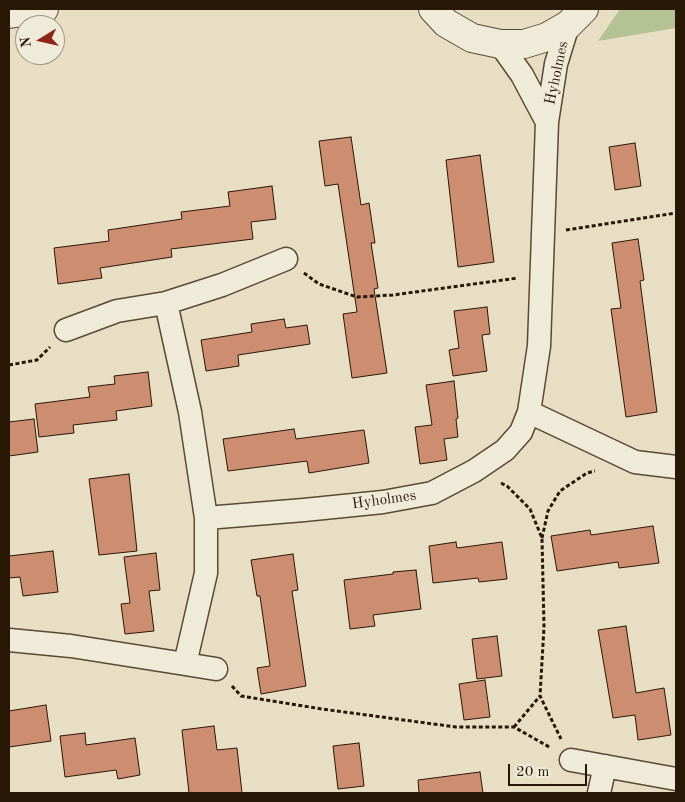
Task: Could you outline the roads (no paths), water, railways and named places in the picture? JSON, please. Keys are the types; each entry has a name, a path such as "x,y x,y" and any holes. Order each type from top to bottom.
{"street":[{"path":"9,14 44,9"},
{"path":"433,9 446,23 472,38 500,44 524,44 547,37 576,17"},
{"name":"Hyholmes","path":"206,518 383,502 432,493 474,471 505,450 521,432 529,412 539,346 546,122 556,64 576,17"},
{"name":"Hyholmes","path":"500,44 522,75 546,122"},
{"path":"66,330 117,311 166,303 222,285 286,259"},
{"path":"166,303 190,412 206,518 206,573 184,664"},
{"path":"529,412 636,462 676,468"},
{"path":"9,640 71,646 216,669"},
{"path":"571,760 676,779"},
{"path":"599,793 605,766"}]}
